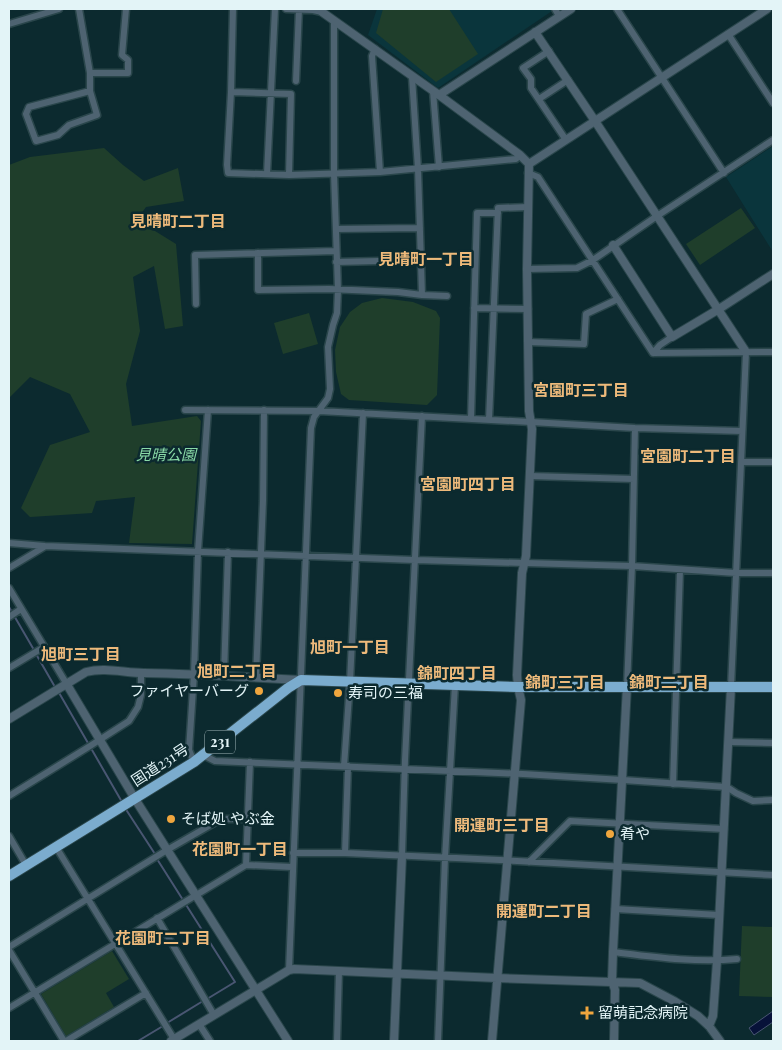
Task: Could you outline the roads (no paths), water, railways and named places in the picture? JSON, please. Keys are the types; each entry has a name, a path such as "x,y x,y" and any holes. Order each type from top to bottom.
{"highway":[{"path":"302,680 518,687 676,686 773,688"},
{"name":"国道231号","path":"9,876 194,762 288,688 302,680"}],"street":[{"path":"9,24 37,12 59,9"},
{"path":"80,9 90,73 90,91 97,115 69,125 58,135 36,141 26,114 29,107 90,91"},
{"path":"90,73 128,73 128,60 122,55 126,9"},
{"path":"234,9 228,173 288,175 380,172 516,159 520,155"},
{"path":"267,174 275,9"},
{"path":"286,9 322,12 436,93 520,155 529,164"},
{"path":"555,9 559,16"},
{"path":"436,93 570,9"},
{"path":"617,9 724,172"},
{"path":"529,164 767,9"},
{"path":"296,81 299,10"},
{"path":"288,970 302,680 311,428 314,417 328,398 330,389 328,347 337,313 334,174 334,21"},
{"path":"535,32 746,352 727,788 714,1016 710,1026"},
{"path":"728,34 773,103"},
{"path":"375,50 372,56 380,172"},
{"path":"548,51 523,68 531,79 531,88 566,140"},
{"path":"412,77 418,169 422,295"},
{"path":"539,99 568,80"},
{"path":"231,92 292,94 288,175"},
{"path":"436,93 439,167"},
{"path":"528,269 577,268 614,246 773,140"},
{"path":"492,1041 521,700 517,675 522,582 526,556 532,429 529,411 528,342 529,164"},
{"path":"528,173 538,177 653,353"},
{"path":"489,420 498,208 528,207"},
{"path":"471,419 477,213 498,213"},
{"path":"336,229 420,228"},
{"path":"614,246 672,337"},
{"path":"196,304 195,254 336,251"},
{"path":"258,253 258,290 329,289 447,296"},
{"path":"336,262 421,260"},
{"path":"653,353 660,345 672,337 773,274"},
{"path":"528,342 584,344 586,314 618,299"},
{"path":"474,308 528,309"},
{"path":"653,353 773,352"},
{"path":"185,410 319,411 635,428 742,431"},
{"path":"194,762 189,750 194,674 198,551 208,410"},
{"path":"256,677 262,554 264,410"},
{"path":"345,853 346,766 363,413"},
{"path":"394,1041 422,416"},
{"path":"614,1041 616,990 612,982 613,952 627,686 635,428"},
{"path":"742,462 773,462"},
{"path":"530,476 634,479"},
{"path":"9,543 45,546 524,564 632,566 736,573 773,573"},
{"path":"9,568 45,546"},
{"path":"224,675 228,552"},
{"path":"673,784 680,570"},
{"path":"9,588 135,799 288,1041"},
{"path":"9,617 21,610"},
{"path":"9,668 44,647"},
{"path":"9,719 66,683 86,672 96,670 302,680"},
{"path":"9,796 129,721 138,707 141,695 141,673"},
{"path":"438,1041 454,685"},
{"path":"729,742 773,743"},
{"path":"203,755 215,761 514,774 727,788 753,801 773,800"},
{"path":"246,864 250,762"},
{"path":"146,993 65,1041 9,949 221,819 248,819"},
{"path":"529,862 570,821 724,829"},
{"path":"9,836 26,865"},
{"path":"56,847 116,943 172,1040 288,970 294,969 640,983 698,1016 710,1026 720,1041"},
{"path":"293,853 345,853 507,860 773,875"},
{"path":"9,1008 246,864 292,867"},
{"path":"616,909 719,915"},
{"path":"157,918 214,1015"},
{"path":"613,952 661,958 717,961 737,960"},
{"path":"337,1041 339,971"},
{"path":"199,1024 210,1041"}],"water":[{"path":"773,1011 773,1022 754,1035 749,1028"}],"waterway":[{"path":"9,607 34,650"},
{"path":"36,654 55,687"},
{"path":"58,691 122,802"},
{"path":"125,808 155,854"},
{"path":"157,859 235,982 207,999"},
{"path":"167,1023 203,1001"},
{"path":"138,1041 163,1026"}],"place":[{"name":"ファイヤーバーグ","path":"259,691"},
{"name":"寿司の三福","path":"338,693"},
{"name":"そば処 やぶ金","path":"171,819"},
{"name":"肴や","path":"610,834"},
{"name":"留萌記念病院","path":"587,1013"}],"district":[{"name":"見晴町二丁目","path":"178,221"},
{"name":"見晴町一丁目","path":"426,259"},
{"name":"宮園町三丁目","path":"581,390"},
{"name":"宮園町二丁目","path":"688,456"},
{"name":"宮園町四丁目","path":"468,484"},
{"name":"旭町一丁目","path":"350,647"},
{"name":"旭町三丁目","path":"81,654"},
{"name":"旭町二丁目","path":"237,671"},
{"name":"錦町四丁目","path":"457,673"},
{"name":"錦町三丁目","path":"565,682"},
{"name":"錦町二丁目","path":"669,682"},
{"name":"開運町三丁目","path":"502,825"},
{"name":"花園町一丁目","path":"240,849"},
{"name":"開運町二丁目","path":"544,911"},
{"name":"花園町二丁目","path":"163,938"}],"park label":[{"name":"見晴公園","path":"166,455"}]}
